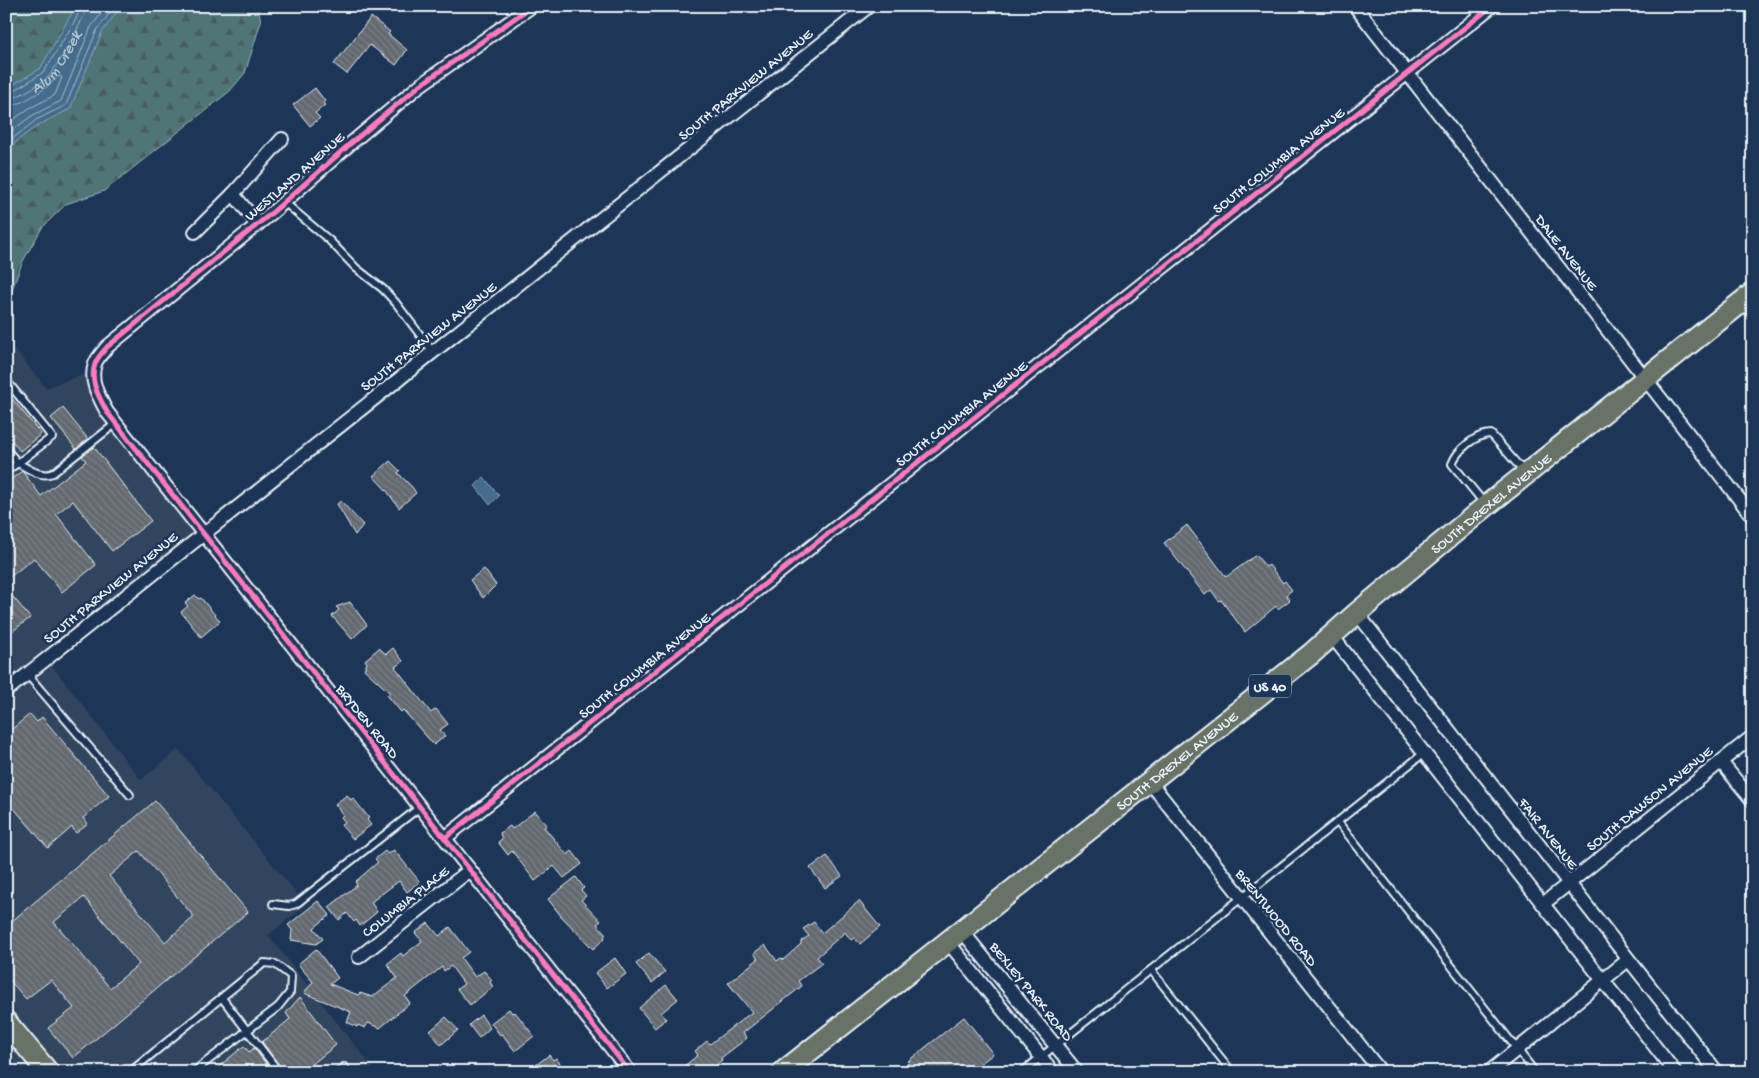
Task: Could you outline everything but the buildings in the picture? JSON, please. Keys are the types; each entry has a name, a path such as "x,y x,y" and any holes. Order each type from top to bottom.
{"main road":[{"name":"SOUTH DREXEL AVENUE","path":"783,1072 1332,636 1486,506 1753,293"},
{"path":"6,1022 48,1072"}],"street":[{"name":"WESTLAND AVENUE","path":"93,382 95,363 107,347 258,224 419,86 532,6"},
{"name":"SOUTH PARKVIEW AVENUE","path":"8,686 27,674 869,6"},
{"name":"DALE AVENUE","path":"1355,6 1753,518"},
{"name":"SOUTH COLUMBIA AVENUE","path":"445,838 1492,6"},
{"path":"195,232 233,194 282,139"},
{"path":"233,194 258,224"},
{"name":"BRYDEN ROAD","path":"93,382 98,397 115,424 630,1072"},
{"name":"FAIR AVENUE","path":"1357,613 1716,1072"},
{"path":"1332,636 1675,1072"},
{"name":"SOUTH DAWSON AVENUE","path":"1543,904 1753,736"},
{"path":"1721,762 1753,801"},
{"name":"BRENTWOOD ROAD","path":"1150,782 1381,1072"},
{"name":"COLUMBIA PLACE","path":"359,957 470,870"},
{"path":"955,936 1053,1072"},
{"name":"BEXLEY PARK ROAD","path":"955,936 1056,1045 1077,1072"},
{"path":"1489,1072 1628,960"}],"lane":[{"path":"284,202 329,240 356,268 383,289 433,352"},
{"path":"6,380 52,437 6,471"},
{"path":"6,449 18,463 39,474 49,475 57,471 115,424"},
{"path":"1486,506 1452,464 1454,456 1462,449 1483,434 1491,434 1526,475"},
{"path":"27,674 130,795"},
{"path":"1022,1072 1424,753"},
{"path":"273,904 289,906 296,904 420,806"},
{"path":"1338,822 1535,1072"},
{"path":"130,1072 264,963 275,964 291,976 290,992 278,1008 193,1072"},
{"path":"1151,970 1232,1072"},
{"path":"222,998 278,1072"},
{"path":"338,1072 344,1067 348,1072"}],"shaded area":[{"path":"6,339 46,388 85,374 203,532 47,659 141,780 178,749 306,905 268,935 376,1072 6,1072"}],"green space":[{"path":"6,6 76,6 40,69 6,89"},
{"path":"121,6 258,6 261,22 245,73 230,91 104,191 66,204 42,228 23,261 6,305 6,152 27,133 70,109 102,32"}],"water":[{"name":"Alum Creek","path":"76,6 121,6 102,32 70,109 27,133 6,152 6,89 40,69"},
{"path":"484,477 499,496 490,505 475,486"}],"cycle path":[{"path":"532,6 419,86 274,211 107,347 96,362 93,377 96,389 107,412 630,1072"},
{"path":"445,838 1492,6"}]}
